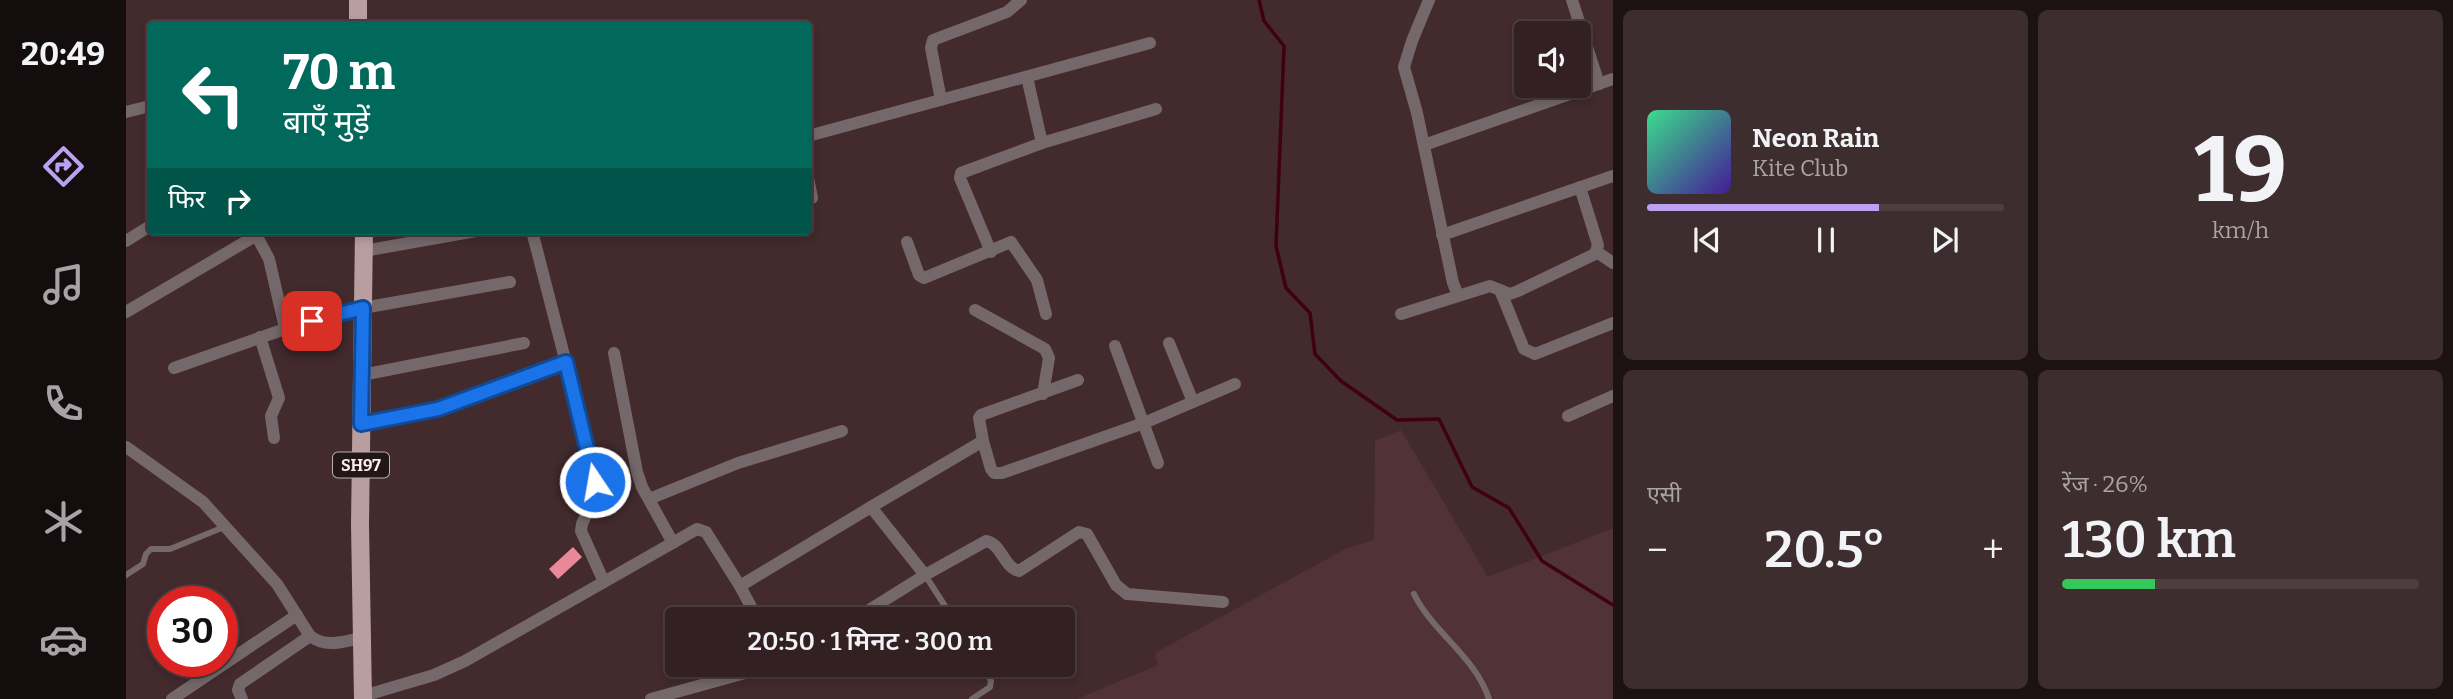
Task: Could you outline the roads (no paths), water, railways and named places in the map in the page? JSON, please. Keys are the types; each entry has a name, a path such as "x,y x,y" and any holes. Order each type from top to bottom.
{"main road":[{"path":"358,0 358,21"},
{"name":"SH97","path":"363,697 360,638 364,235"}],"street":[{"path":"941,100 931,48 933,40 1007,12 1021,0"},
{"path":"1429,0 1404,67 1458,295"},
{"path":"1572,0 1599,84"},
{"path":"812,135 1150,43"},
{"path":"1027,76 1042,143"},
{"path":"1423,145 1613,79"},
{"path":"126,112 147,107"},
{"path":"991,251 960,175 1042,143 1156,109"},
{"path":"1442,235 1613,176"},
{"path":"1401,314 1490,286 1510,294 1518,292 1597,252 1598,245 1580,187"},
{"path":"126,241 147,228"},
{"path":"126,312 252,235"},
{"path":"256,235 269,259 285,328"},
{"path":"364,251 454,235"},
{"path":"533,235 595,482 595,494 581,531 604,582"},
{"path":"907,242 919,275 924,278 1008,242 1014,244 1037,279 1046,314"},
{"path":"1597,252 1613,263"},
{"path":"174,368 285,328 363,308 510,282"},
{"path":"1500,290 1524,349 1530,353 1535,354 1613,323"},
{"path":"975,310 1045,349 1049,358 1043,394"},
{"path":"260,337 279,398 271,412 274,438"},
{"path":"362,375 524,343"},
{"path":"1169,343 1193,402"},
{"path":"1115,346 1158,463"},
{"path":"614,353 632,456 649,499 673,543"},
{"path":"361,424 438,409 566,362"},
{"path":"1078,380 981,415 979,418 982,441 991,469 998,474 1144,423 1235,384"},
{"path":"1568,416 1613,396"},
{"path":"649,499 738,463 842,431"},
{"path":"740,586 982,441"},
{"path":"126,447 190,490 277,584 310,635 318,641 330,644 360,638"},
{"path":"871,507 925,575"},
{"path":"363,697 434,675 465,662 702,529 751,607"},
{"path":"874,607 986,541 995,546 1011,568 1019,572 1079,532 1087,534 1116,585 1126,594 1223,603"},
{"path":"172,699 297,615"},
{"path":"242,699 240,684 310,635"},
{"path":"651,699 685,695 738,677"}],"lane":[{"path":"126,575 144,564 146,554 151,549 170,549 225,526"},
{"path":"925,575 946,607"},
{"path":"1414,594 1426,616 1469,662 1489,699"},
{"path":"972,699 990,687 989,677"}],"waterway":[{"path":"1259,0 1264,21 1284,46 1276,246 1286,288 1310,313 1315,354 1341,381 1397,420 1439,419 1472,487 1509,508 1542,561 1613,605"}]}
